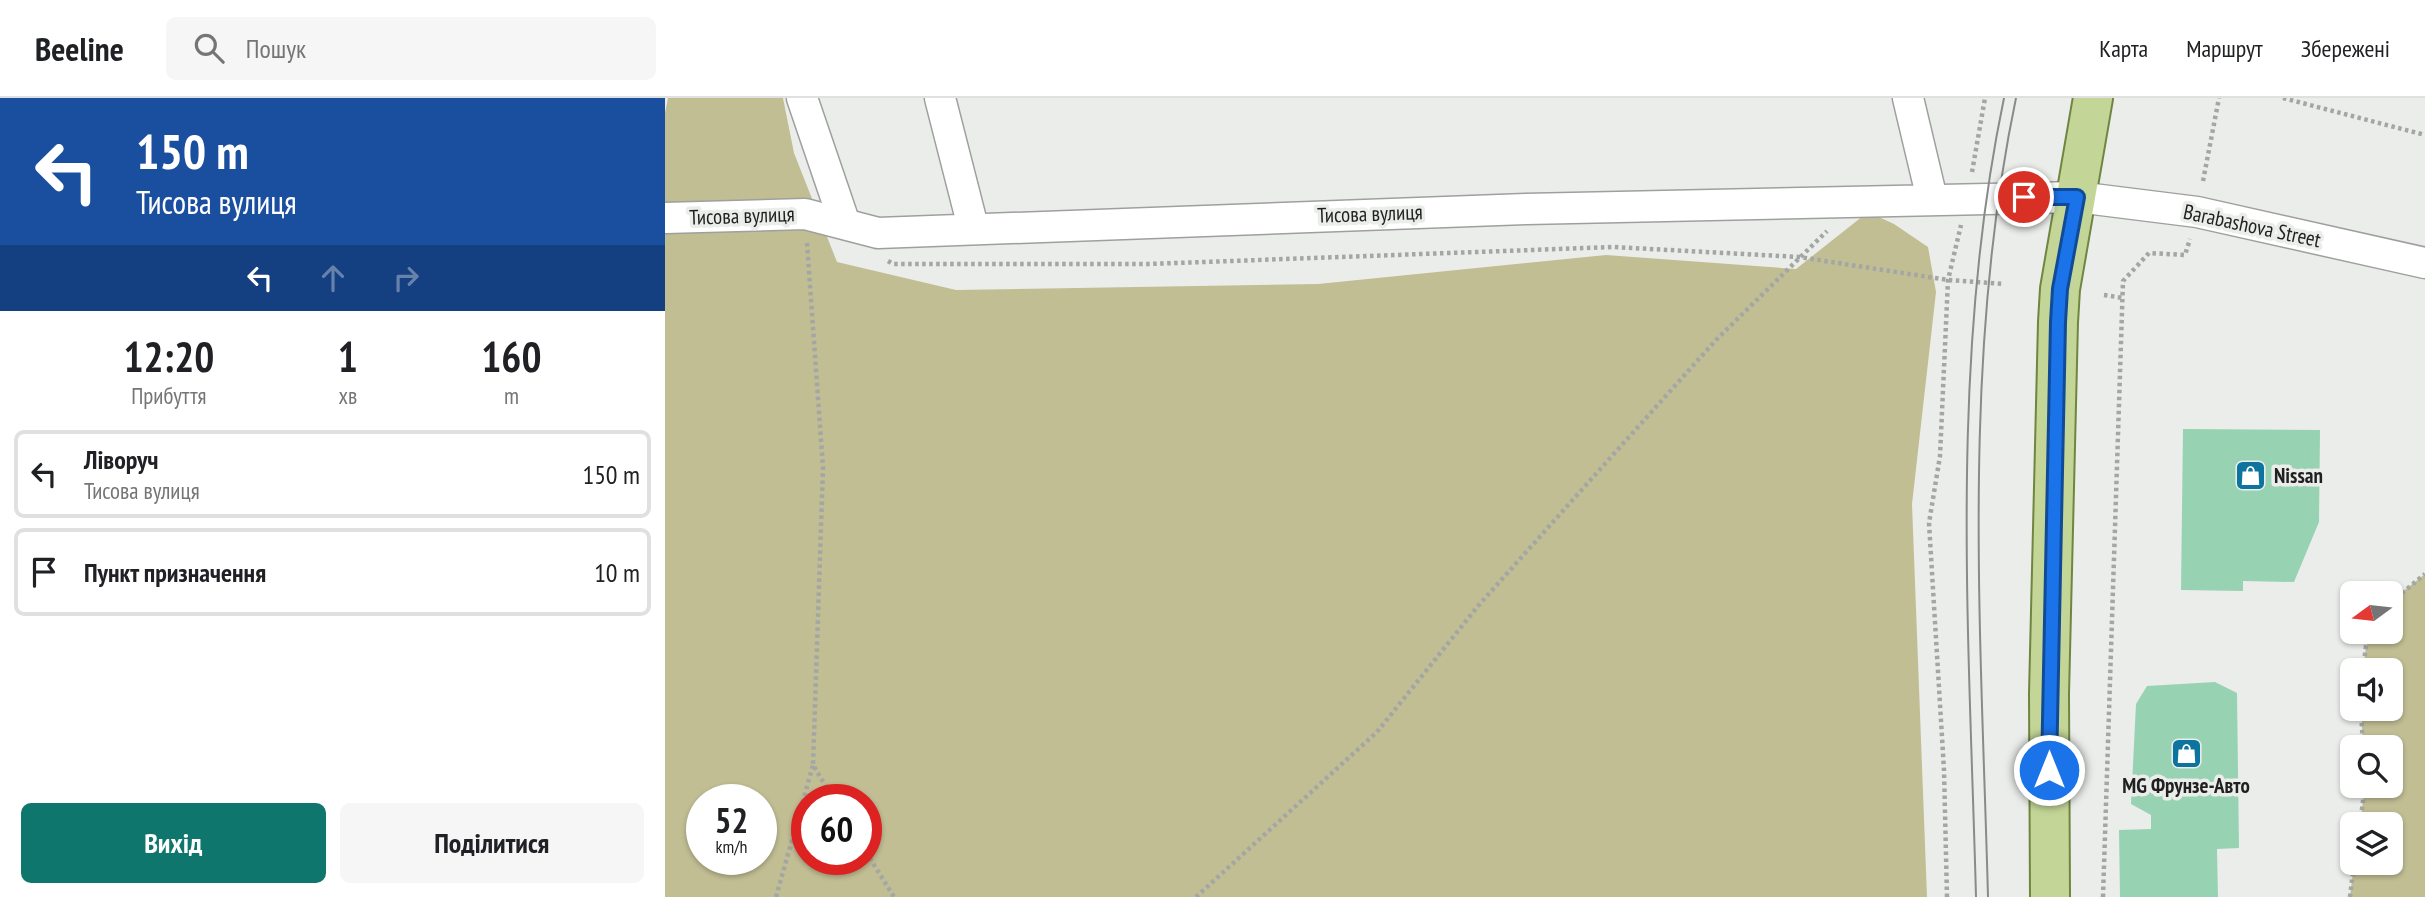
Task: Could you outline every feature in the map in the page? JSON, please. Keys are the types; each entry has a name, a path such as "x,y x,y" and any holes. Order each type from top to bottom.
{"main road":[{"path":"2050,897 2050,681 2058,322 2060,289 2093,98"}],"street":[{"path":"802,98 845,225"},
{"path":"940,98 973,227"},
{"path":"1908,98 1932,199"},
{"name":"Тисова вулиця","path":"665,218 806,214 878,233 973,227 2077,197"},
{"name":"Barabashova Street","path":"2077,197 2197,212 2425,263"}],"path":[{"path":"1947,897 1944,770 1929,523 1940,456 1948,280 1986,98"},
{"path":"2203,181 2219,98"},
{"path":"2283,98 2425,135"},
{"path":"1196,897 1377,732 1478,606 1716,341 1799,257 1863,201"},
{"path":"776,897 813,765 823,468 806,214"},
{"path":"2103,897 2123,281 2149,253 2185,255 2190,238"},
{"path":"882,257 893,264 1149,264 1613,247 1799,257 1948,280 2003,285"},
{"path":"2104,295 2123,298"},
{"path":"2403,592 2425,574"},
{"path":"813,765 824,784"},
{"path":"880,875 894,897"},
{"path":"2350,897 2353,875"}],"shaded area":[{"path":"668,98 783,98 794,153 837,262 956,290 1318,284 1606,255 1796,269 1868,212 1894,224 1928,247 1936,292 1912,504 1927,897 665,897 665,113"},
{"path":"2425,574 2425,897 2350,897 2353,875 2403,875 2403,812 2362,812 2363,798 2403,798 2403,735 2362,735 2362,721 2403,721 2403,658 2364,658 2367,644 2403,644 2403,591"}],"building":[{"name":"Nissan","path":"2183,429 2320,430 2319,522 2294,582 2243,581 2243,591 2181,590"},
{"name":"MG Фрунзе-Авто","path":"2215,682 2237,693 2239,848 2217,849 2218,897 2120,897 2119,830 2151,829 2151,815 2131,804 2136,704 2147,686"}],"tram line":[{"path":"1976,897 1967,597 1969,396 1975,296 1987,197 2004,98"},
{"path":"1988,897 1979,597 1981,396 1987,296 1999,197 2016,98"}],"place":[{"name":"Nissan","path":"2251,476"},
{"name":"MG Фрунзе-Авто","path":"2186,754"}],"route":[{"path":"2024,197 2077,197 2060,289 2058,322 2049,770"}]}
